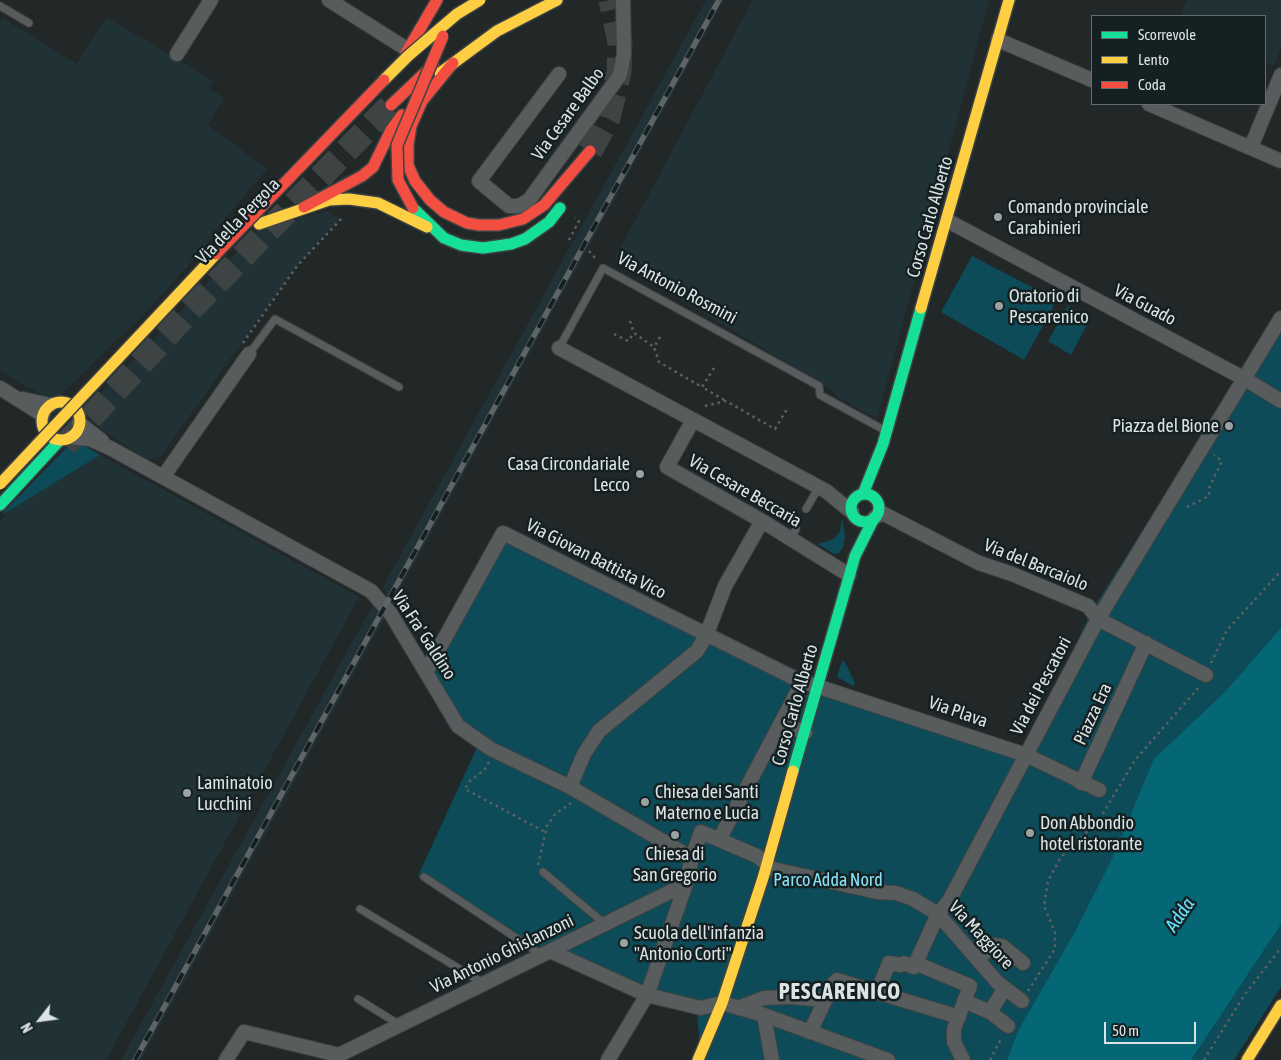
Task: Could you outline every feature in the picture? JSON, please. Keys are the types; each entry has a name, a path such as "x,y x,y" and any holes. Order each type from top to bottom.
{"main road":[{"name":"Via della Pergola","path":"0,504 65,439 96,394 388,90 408,44 437,0"},
{"path":"435,230 413,208 398,180 396,157 399,137 443,36 461,0"},
{"path":"0,484 184,287 408,56 457,14 480,0"},
{"path":"391,105 412,84 457,55 557,0"},
{"name":"Corso Carlo Alberto","path":"877,502 886,432 948,221 1009,0"},
{"name":"Via della Pergola","path":"7,459 49,412 88,383 408,44"},
{"path":"259,224 329,200 364,200 383,206 435,230 453,242 470,247 511,244 525,239 544,226 568,196 590,151 544,205 523,219 506,224 485,226 467,223 444,212 430,200 415,181 408,165 409,134 427,93 457,55"},
{"path":"304,207 362,176 373,167 396,122 434,78 457,55"},
{"path":"65,439 48,436 49,412 73,407 79,420"},
{"name":"Corso Carlo Alberto","path":"860,495 883,444"},
{"path":"868,494 877,502 878,512 874,518 865,522 853,514 851,506 860,495 868,494"},
{"name":"Corso Carlo Alberto","path":"853,514 855,556"},
{"name":"Corso Carlo Alberto","path":"698,1060 722,1003 767,862 855,556 874,518"},
{"path":"1247,1060 1281,1004"}],"street":[{"path":"177,54 211,0"},
{"path":"329,0 408,44"},
{"name":"Via Cesare Balbo","path":"559,74 478,181 506,204 515,207 529,200 620,75 624,54 623,0"},
{"path":"998,40 1091,80"},
{"path":"1251,147 1281,75"},
{"path":"1151,105 1281,161"},
{"name":"Via Guado","path":"948,221 1281,401"},
{"name":"Via dei Pescatori","path":"916,963 938,914 949,901 1098,619 1281,318"},
{"name":"Via Antonio Rosmini","path":"559,348 822,489 853,514"},
{"path":"163,477 245,350"},
{"path":"0,388 49,412"},
{"name":"Via Fra' Galdino","path":"79,420 110,448"},
{"name":"Via Cesare Beccaria","path":"693,420 667,467 762,521 794,534 849,575"},
{"name":"Via Fra' Galdino","path":"65,439 90,439 110,448 371,591 386,606 458,726 494,751 574,789 692,858"},
{"name":"Via Antonio Rosmini","path":"822,489 860,495"},
{"name":"Via del Barcaiolo","path":"874,518 882,513 979,563 1012,574 1088,606 1098,619 1206,675"},
{"path":"574,789 584,754 599,731 697,651 706,636 725,586 762,521"},
{"name":"Via Giovan Battista Vico","path":"426,672 503,533 706,636"},
{"name":"Via Plava","path":"706,636 804,681 1026,754 1081,783"},
{"name":"Piazza Era","path":"1081,783 1146,643"},
{"path":"719,840 804,681"},
{"path":"779,729 805,733"},
{"path":"1081,783 1099,790"},
{"name":"Via Maggiore","path":"692,858 701,832 767,862 773,869 877,892 896,893 913,899 938,914 1005,988 1022,1001"},
{"path":"608,1060 647,995 686,884 692,858"},
{"name":"Via Antonio Ghislanzoni","path":"338,1057 686,884"},
{"path":"977,958 994,945 1002,946 1023,963"},
{"path":"546,953 647,995 701,1008 722,1003 764,1015 888,1060"},
{"path":"877,993 889,963 901,965 904,963 914,967 916,963 970,986 954,1029 954,1042 963,1060"},
{"path":"810,1032 837,980 959,1017"},
{"path":"990,1012 1005,988"},
{"path":"738,1008 764,998 789,996 826,1000"},
{"path":"964,1002 990,1012 1008,1026"},
{"path":"764,1015 772,1060"},
{"path":"226,1060 244,1032 338,1057"}],"lane":[{"path":"0,6 29,24"},
{"name":"Via Antonio Rosmini","path":"559,348 603,268 819,386 820,395 886,432"},
{"path":"245,350 275,319 399,387"},
{"path":"806,509 822,489"},
{"path":"543,872 605,924"},
{"path":"424,877 546,953"},
{"path":"360,909 484,984"},
{"path":"358,1000 400,1025"}],"path":[{"path":"245,350 298,266 345,216"},
{"path":"568,240 579,221 572,216"},
{"path":"589,251 603,268"},
{"path":"630,321 634,333 654,347 659,362 726,401 775,428 787,409"},
{"path":"614,334 628,341 634,333"},
{"path":"654,347 660,337"},
{"path":"702,387 714,368"},
{"path":"705,406 726,401"},
{"path":"1187,507 1209,496 1209,488 1222,461 1214,455"},
{"path":"1022,1001 1055,949 1055,932 1044,906 1048,881 1061,857 1099,820 1135,760 1196,692 1206,675 1226,630 1281,571"},
{"path":"494,751 485,769 469,782 465,789 546,832"},
{"path":"543,872 537,866 546,832 555,814 571,804 574,789"},
{"path":"1204,1060 1245,994 1281,948"},
{"path":"990,1060 1008,1026"}],"shaded area":[{"path":"706,0 724,0 393,602 383,587"},
{"path":"753,0 989,0 877,419 840,398 830,388 614,260"},
{"path":"1187,0 1281,0 1281,48 1274,66 1266,62 1266,15 1181,15"},
{"path":"2,18 77,64 102,23 108,18 213,81 209,89 224,98 208,125 267,169 226,217 205,246 151,307 59,396 49,399 0,371 0,22"},
{"path":"328,211 339,219 297,265 161,456 147,460 83,416 91,404 258,230"},
{"path":"100,455 359,597 106,1060 0,1060 0,522 9,509"},
{"path":"374,603 385,617 141,1060 121,1060"}],"green space":[{"name":"Oratorio di Pescarenico","path":"972,256 1057,300 1024,360 941,312"},
{"name":"Oratorio di Pescarenico","path":"1068,306 1090,319 1071,355 1048,341"},
{"name":"Parco Adda Nord","path":"1281,312 1281,987 1234,1060 696,1060 700,1048 696,1003 646,996 561,952 530,944 418,876 479,743 449,727 422,675 498,530 840,695 1025,752 1091,612"},
{"path":"73,445 84,445 100,455 0,516 66,448"},
{"path":"842,519 845,536 843,547 839,553 834,554 818,544 834,539 840,531"},
{"path":"842,661 845,662 855,683 853,686 837,677"}],"water":[{"name":"Adda","path":"1281,628 1281,924 1191,1060 1007,1060 1018,1031 1075,932 1112,859 1154,759 1225,692"}],"tunnel":[{"path":"590,151 608,118 619,72 620,42 611,0"},
{"path":"65,445 193,307 391,105"}],"railway":[{"path":"135,1060 719,0"}],"traffic: fast":[{"path":"413,208 444,238 461,245 483,248 511,244 525,239 549,222 560,208"},
{"path":"863,494 883,444 921,308"},
{"path":"0,505 60,440"},
{"path":"865,494 875,498 879,508 875,518 865,522 855,518 851,508 855,498 865,494"},
{"path":"793,771 855,556 874,518"}],"traffic: slow":[{"path":"384,80 408,56 457,14 480,0"},
{"path":"440,73 497,31 557,0"},
{"path":"921,308 1009,0"},
{"path":"259,224 329,200 349,199 378,203 427,227"},
{"path":"0,484 216,254"},
{"path":"61,402 74,408 80,421 74,434 61,440 48,434 42,421 48,408 61,402"},
{"path":"698,1060 722,1003 763,878 793,771"},
{"path":"1247,1060 1281,1005"}],"traffic: jam":[{"path":"406,53 437,0"},
{"path":"413,208 398,180 397,145 443,36"},
{"path":"453,63 422,101 411,126 408,145 408,165 415,181 430,200 444,212 467,223 479,225 499,225 523,219 544,205 590,151"},
{"path":"391,105 433,65"},
{"path":"216,254 384,80"},
{"path":"304,207 362,176 373,167 391,130 402,115"}],"place":[{"name":"Comando provinciale Carabinieri","path":"998,217"},
{"name":"Oratorio di Pescarenico","path":"999,306"},
{"name":"Piazza del Bione","path":"1229,426"},
{"name":"Casa Circondariale Lecco","path":"640,474"},
{"name":"Laminatoio Lucchini","path":"187,793"},
{"name":"Chiesa dei Santi Materno e Lucia","path":"645,802"},
{"name":"Don Abbondio hotel ristorante","path":"1030,833"},
{"name":"Chiesa di San Gregorio","path":"675,835"},
{"name":"Scuola dell'infanzia \"Antonio Corti\"","path":"624,943"}],"district":[{"name":"PESCARENICO","path":"840,992"}]}
